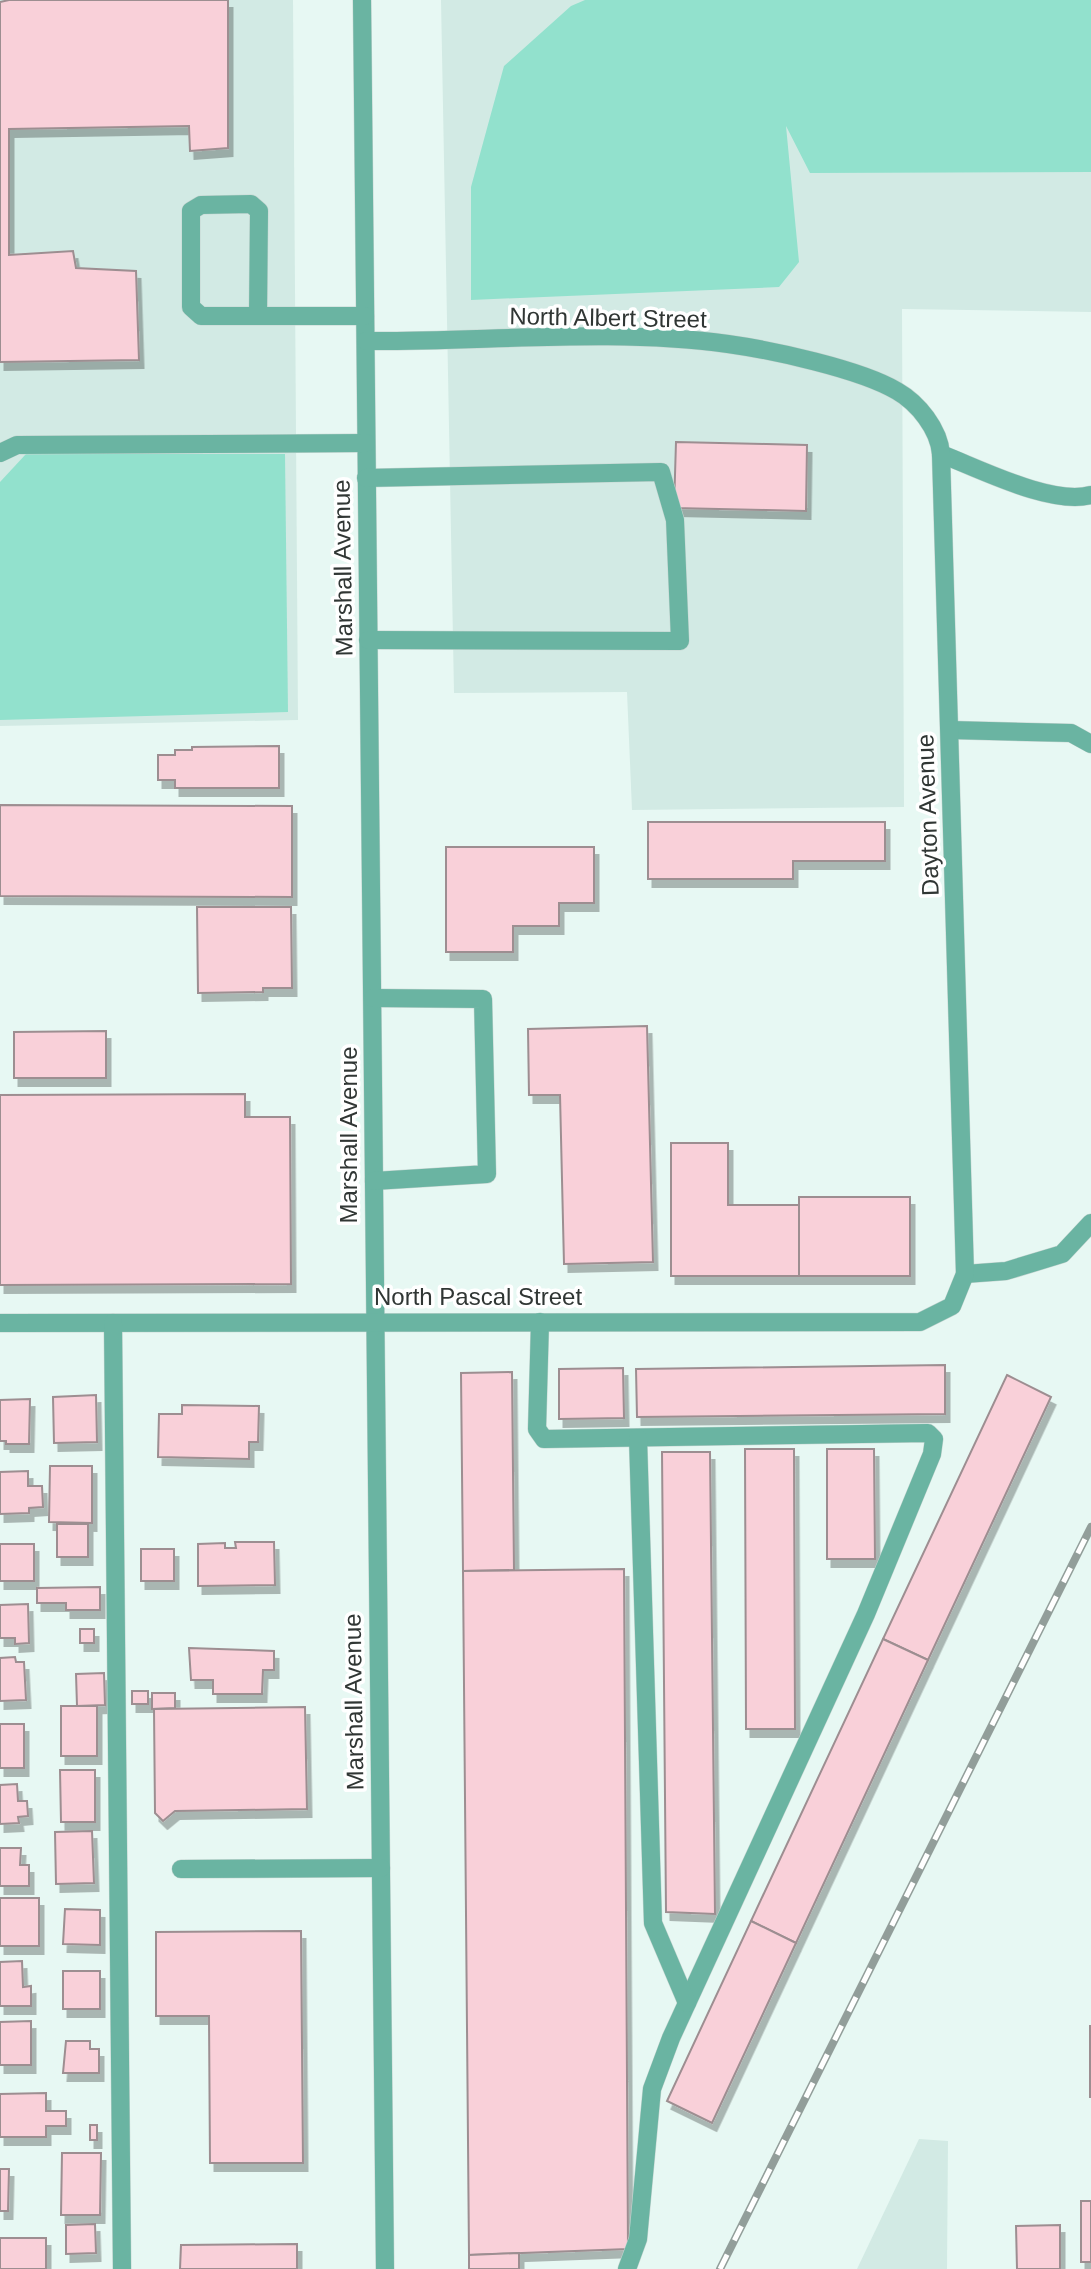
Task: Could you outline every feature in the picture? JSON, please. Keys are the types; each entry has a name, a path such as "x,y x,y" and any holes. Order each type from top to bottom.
{"street":[{"name":"Marshall Avenue","path":"362,0 385,2269"},
{"path":"258,316 259,211 251,204 201,205 191,211 191,307 201,316 258,316 365,316"},
{"name":"North Albert Street","path":"366,341 681,340 729,345 847,371"},
{"name":"Dayton Avenue","path":"847,371 898,391 930,422 941,454 965,1274 952,1306"},
{"path":"0,453 17,445 366,443"},
{"path":"941,454 1038,490 1076,499 1091,495"},
{"path":"366,478 661,472 675,520 680,641 368,640"},
{"path":"950,730 1071,733 1091,744"},
{"path":"373,998 483,999 487,1174 374,1181"},
{"path":"965,1274 1006,1270 1062,1254 1091,1223"},
{"name":"North Pascal Street","path":"0,1323 920,1322 952,1306"},
{"path":"540,1322 537,1429 544,1439 928,1433 934,1439 932,1454 866,1614 687,2003 652,2089 638,2239 627,2269"},
{"path":"114,1323 122,2269"},
{"path":"638,1438 653,1923 687,2003"},
{"path":"181,1869 381,1868"}],"shaded area":[{"path":"0,0 293,0 298,720 0,726"},
{"path":"441,0 1091,0 1091,312 902,309 904,807 632,810 627,692 454,693"},
{"path":"919,2139 948,2141 947,2269 857,2269"}],"green space":[{"path":"585,0 1091,0 1091,172 810,173 786,126 799,262 779,287 471,300 471,187 504,66 571,6"},
{"path":"26,454 285,454 288,712 0,720 0,482"}],"building":[{"path":"228,0 228,148 190,151 189,126 9,129 9,255 73,251 76,268 136,271 139,360 0,362 0,2"},
{"path":"676,442 807,445 806,511 674,508"},
{"path":"279,746 279,788 175,788 175,780 158,780 158,755 175,755 175,750 192,750 192,747"},
{"path":"0,805 292,806 292,897 0,896"},
{"path":"648,822 885,822 885,861 793,861 793,879 648,879"},
{"path":"446,847 594,847 594,903 559,903 559,926 513,926 513,952 446,952"},
{"path":"197,907 291,907 292,988 263,988 263,992 198,993"},
{"path":"647,1026 653,1262 564,1264 560,1095 529,1095 528,1029"},
{"path":"106,1031 106,1078 14,1078 14,1032"},
{"path":"245,1094 245,1117 290,1117 291,1284 0,1285 0,1095"},
{"path":"671,1143 728,1143 728,1205 799,1205 799,1276 671,1276"},
{"path":"799,1197 910,1197 910,1276 799,1276"},
{"path":"945,1365 945,1414 637,1417 636,1369"},
{"path":"623,1368 624,1418 559,1419 559,1369"},
{"path":"512,1372 514,1570 463,1571 461,1373"},
{"path":"1007,1375 1051,1397 928,1660 883,1639"},
{"path":"96,1395 97,1442 54,1443 53,1397"},
{"path":"30,1399 29,1444 6,1444 6,1441 0,1441 0,1400"},
{"path":"182,1405 259,1406 258,1442 249,1442 249,1459 158,1457 159,1414 182,1414"},
{"path":"745,1449 794,1449 795,1729 746,1729"},
{"path":"827,1449 874,1449 875,1559 827,1559"},
{"path":"662,1452 710,1452 715,1914 666,1912"},
{"path":"50,1466 92,1466 92,1523 49,1522"},
{"path":"28,1471 28,1486 42,1486 43,1507 29,1508 29,1513 0,1514 0,1472"},
{"path":"57,1524 88,1524 88,1557 57,1557"},
{"path":"235,1542 274,1542 275,1585 198,1586 198,1544 225,1543 225,1548 236,1548"},
{"path":"0,1544 34,1544 34,1581 0,1581"},
{"path":"141,1549 174,1549 174,1581 141,1581"},
{"path":"624,1569 628,2249 469,2255 463,1571"},
{"path":"100,1587 100,1610 66,1610 66,1603 37,1603 37,1588"},
{"path":"28,1604 29,1643 15,1644 15,1638 0,1638 0,1605"},
{"path":"80,1629 94,1629 94,1643 80,1643"},
{"path":"883,1639 928,1660 796,1943 751,1921"},
{"path":"189,1648 274,1651 274,1670 263,1670 262,1694 213,1694 213,1680 191,1680"},
{"path":"15,1657 16,1662 24,1662 26,1700 0,1701 0,1658"},
{"path":"104,1673 105,1705 77,1706 76,1674"},
{"path":"132,1691 148,1691 148,1704 132,1704"},
{"path":"152,1693 175,1693 175,1708 152,1709"},
{"path":"61,1706 97,1706 97,1756 61,1756"},
{"path":"305,1707 307,1809 175,1811 163,1821 155,1813 154,1709"},
{"path":"0,1724 24,1724 24,1768 0,1768"},
{"path":"60,1770 95,1770 95,1822 61,1822"},
{"path":"17,1784 18,1801 27,1801 28,1816 18,1817 19,1823 0,1824 0,1785"},
{"path":"92,1831 94,1883 56,1884 55,1832"},
{"path":"0,1848 21,1848 20,1865 29,1865 29,1886 0,1886"},
{"path":"0,1898 39,1898 39,1946 0,1946"},
{"path":"65,1909 100,1910 100,1945 63,1944"},
{"path":"751,1921 796,1943 712,2123 667,2101"},
{"path":"301,1931 303,2163 210,2163 209,2016 156,2016 156,1932"},
{"path":"22,1961 23,1987 31,1986 31,2006 0,2006 0,1962"},
{"path":"63,1971 100,1971 100,2009 63,2009"},
{"path":"31,2021 31,2065 0,2065 0,2022"},
{"path":"1091,2026 1091,2097 1090,2097"},
{"path":"66,2041 90,2041 90,2049 99,2049 99,2073 63,2073"},
{"path":"46,2093 46,2111 66,2111 66,2126 46,2126 46,2137 0,2137 0,2094"},
{"path":"90,2125 97,2125 97,2140 90,2140"},
{"path":"62,2153 101,2153 100,2215 61,2215"},
{"path":"0,2169 9,2169 8,2211 0,2211"},
{"path":"1081,2201 1091,2201 1091,2262 1081,2262"},
{"path":"95,2224 96,2253 66,2254 66,2225"},
{"path":"1060,2225 1060,2269 1017,2269 1016,2226"},
{"path":"0,2238 46,2238 46,2269 0,2269"},
{"path":"297,2244 297,2269 180,2269 181,2245"},
{"path":"519,2253 519,2269 469,2269 469,2255"}],"railway":[{"path":"720,2269 1091,1527"}]}
